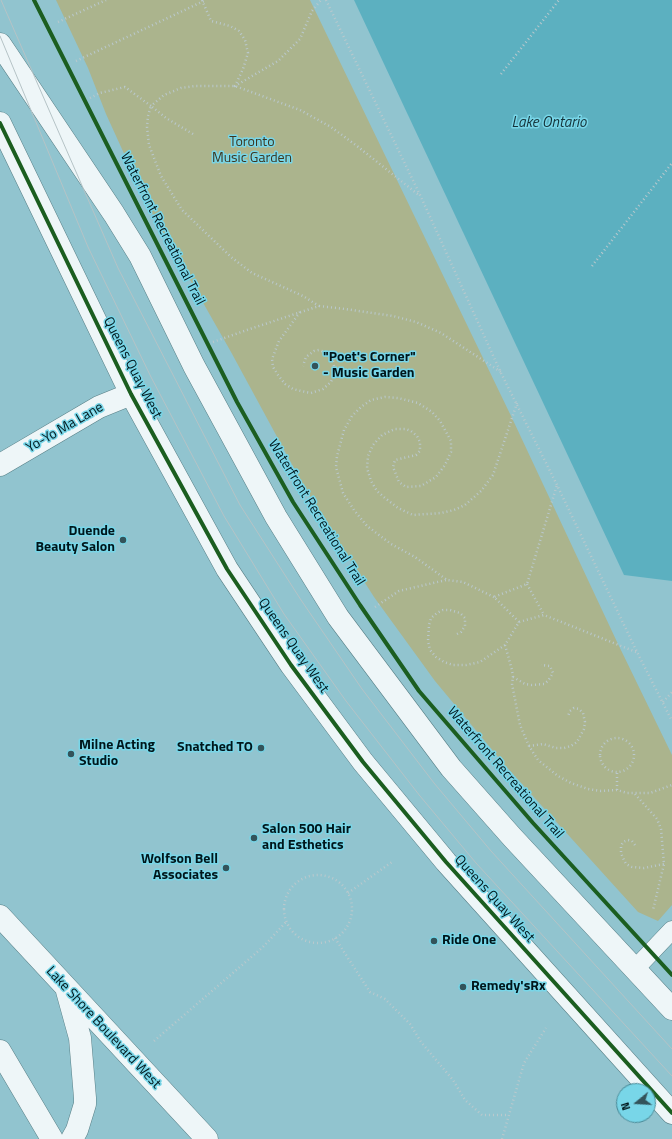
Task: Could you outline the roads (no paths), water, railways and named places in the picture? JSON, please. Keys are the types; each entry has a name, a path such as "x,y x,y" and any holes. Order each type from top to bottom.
{"main road":[{"path":"0,44 114,214 140,256 194,366 276,517 338,617 451,768 512,837 672,1009"},
{"name":"Queens Quay West","path":"0,123 131,394 227,569 291,665 363,762 446,862 672,1113"},
{"name":"Yo-Yo Ma Lane","path":"0,465 99,407 131,394"},
{"name":"Lake Shore Boulevard West","path":"0,916 207,1139"},
{"path":"65,987 80,1038 85,1098 85,1104 77,1130 72,1139"},
{"path":"0,1051 52,1139"}],"lane":[{"path":"635,969 672,930"}],"water":[{"name":"Lake Ontario","path":"354,0 672,0 672,581 624,575"}],"tram line":[{"path":"1,0 118,268 240,505 301,600 362,689 434,783 491,851 672,1049"},
{"path":"0,36 88,247 151,377 224,516 284,614 346,701 420,796 476,863 672,1076"}],"place":[{"name":"\"Poet's Corner\" - Music Garden","path":"315,366"},
{"name":"Duende Beauty Salon","path":"123,540"},
{"name":"Snatched TO","path":"261,748"},
{"name":"Milne Acting Studio","path":"71,754"},
{"name":"Salon 500 Hair and Esthetics","path":"254,838"},
{"name":"Wolfson Bell Associates","path":"226,868"},
{"name":"Ride One","path":"434,941"},
{"name":"Remedy'sRx","path":"463,987"}],"park label":[{"name":"Toronto Music Garden","path":"252,152"}]}
